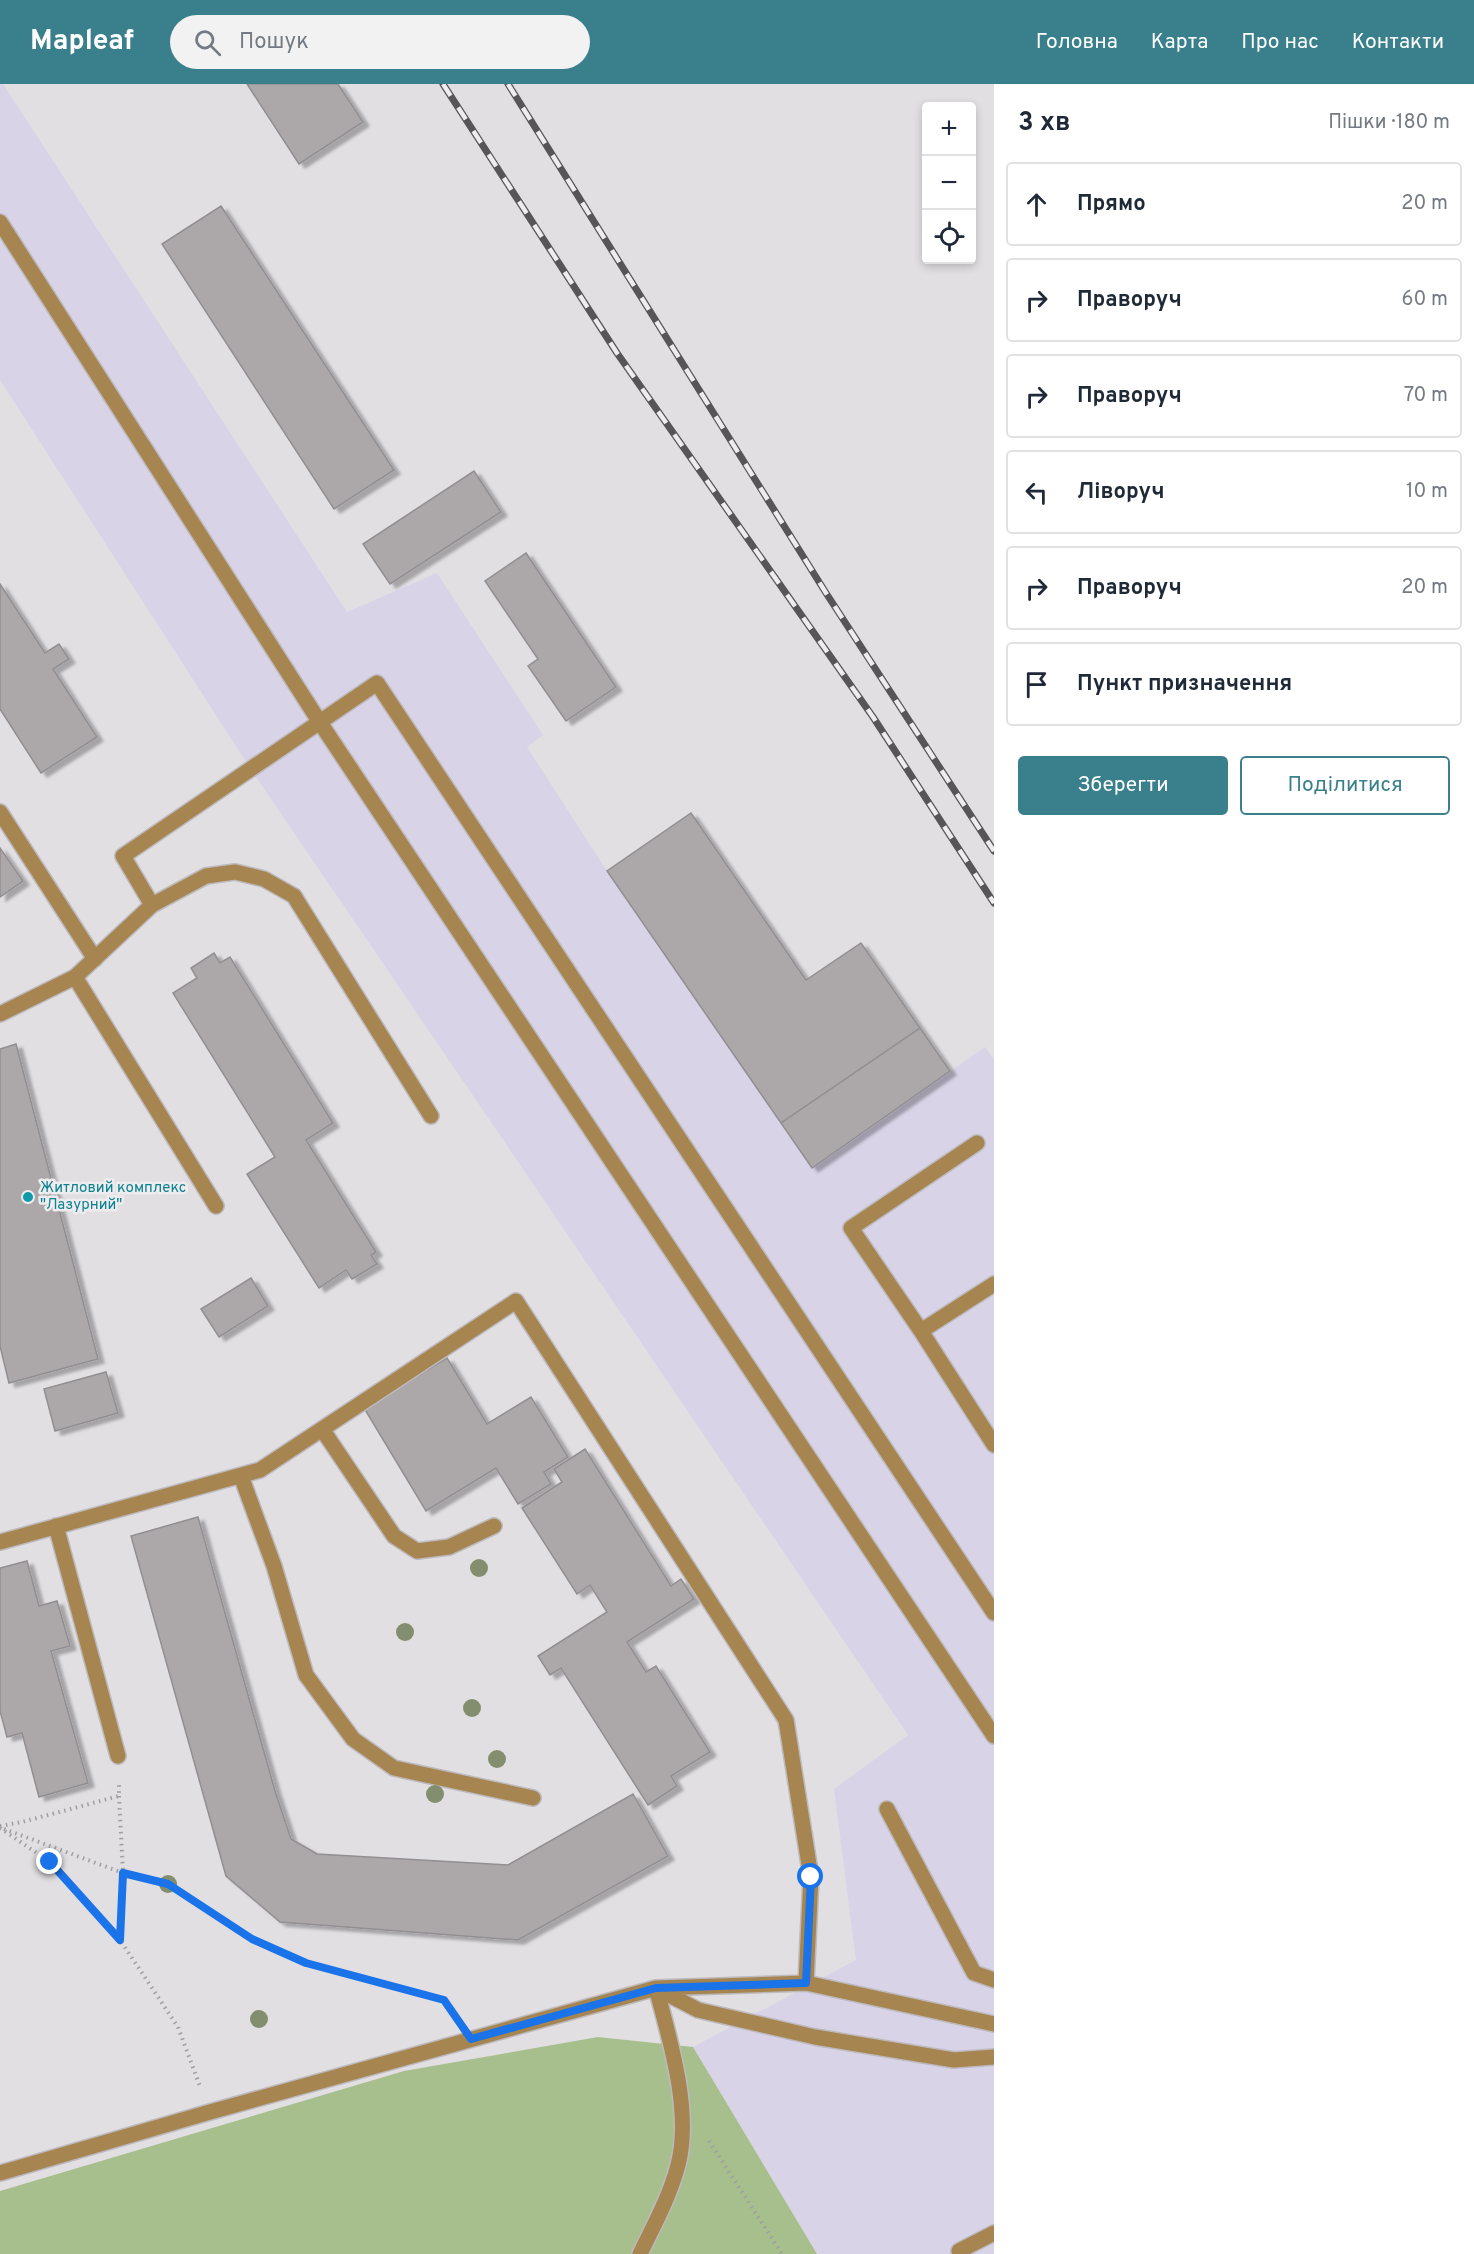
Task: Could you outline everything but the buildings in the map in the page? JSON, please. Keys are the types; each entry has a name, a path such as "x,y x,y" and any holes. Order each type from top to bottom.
{"street":[{"path":"0,222 320,721 994,1736"},
{"path":"152,905 123,856 377,683 994,1613"},
{"path":"0,812 95,958"},
{"path":"0,1014 75,977 152,905 207,876 235,872 264,879 294,896 431,1116"},
{"path":"75,977 216,1206"},
{"path":"977,1143 851,1228 994,1445"},
{"path":"921,1331 994,1284"},
{"path":"0,1542 260,1470 516,1301 786,1720 811,1877 806,1983"},
{"path":"322,1429 394,1536 417,1551 449,1547 494,1526"},
{"path":"241,1476 274,1566 306,1674 353,1739 394,1768 533,1798"},
{"path":"56,1526 118,1756"},
{"path":"887,1809 974,1973 994,1980"},
{"path":"0,2173 656,1988 806,1983 994,2024"},
{"path":"656,1988 698,2010 815,2037 954,2060 994,2057"},
{"path":"640,2254 663,2207 679,2164 682,2121 676,2064 656,1988"},
{"path":"960,2254 959,2251 994,2234"}],"path":[{"path":"118,1756 123,1873 120,1940"},
{"path":"0,1827 119,1796"},
{"path":"0,1827 123,1873 168,1884 252,1939 306,1963 444,2000 471,2039"},
{"path":"0,1827 50,1862 120,1940 178,2027 210,2112"},
{"path":"707,2138 782,2254"}],"shaded area":[{"path":"0,84 3,84 347,612 437,573 543,735 527,747 607,871 812,1168 985,1047 994,1060 994,2254 817,2254 693,2047 856,1960 834,1789 908,1735 250,768 0,380"}],"green space":[{"path":"598,2037 693,2047 817,2254 0,2254 0,2191 404,2071"}],"railway":[{"path":"443,84 617,353 873,717 994,903"},
{"path":"508,84 826,593 994,851"}],"place":[{"name":"Житловий комплекс \"Лазурний\"","path":"28,1197"}],"route":[{"path":"50,1862 120,1940 123,1873 168,1884 252,1939 306,1963 444,2000 471,2039 656,1988 806,1983 811,1877"}]}
